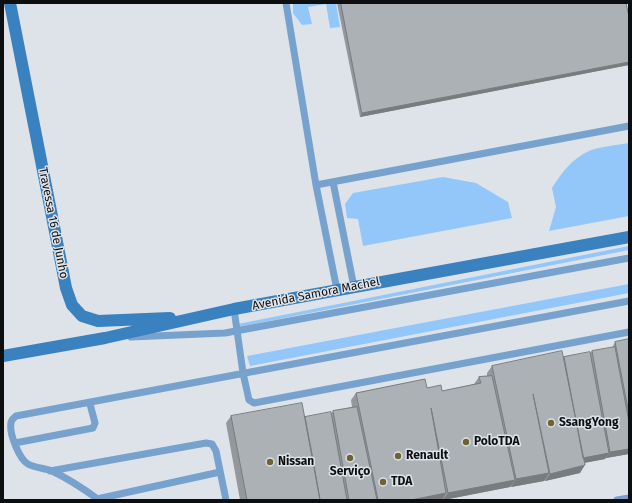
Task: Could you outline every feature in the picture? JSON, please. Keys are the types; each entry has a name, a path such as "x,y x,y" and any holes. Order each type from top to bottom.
{"main road":[{"name":"Travessa 16 de Junho","path":"10,3 66,288 72,305 82,316 98,321 205,316"},
{"name":"Avenida Samora Machel","path":"3,356 105,338 234,309 629,237"}],"lane":[{"path":"286,3 316,185 336,290"},
{"path":"316,185 629,126"},
{"path":"333,182 354,287"},
{"path":"105,338 225,333 629,258"},
{"path":"220,472 98,499 76,484 50,470 28,464 19,454 11,428 11,422 16,416 90,404 243,373 629,301"},
{"path":"234,309 243,373 249,400 252,402 629,332"},
{"path":"15,443 93,428 95,423 90,404"},
{"path":"50,470 206,442 214,446 226,500"},
{"path":"617,500 629,498"}],"shaded area":[{"path":"293,3 336,3 340,27 330,28 326,4 308,7 312,24 302,25 293,13"},
{"path":"629,143 629,216 549,231 556,207 552,188 568,166 589,151"},
{"path":"443,177 476,183 508,202 512,218 363,246 358,219 347,218 345,204 353,193"},
{"path":"629,246 629,250 234,328 233,325"},
{"path":"629,284 629,293 250,366 247,356"}],"building":[{"path":"341,3 626,3 629,17 629,62 362,113"},
{"path":"629,339 629,414 615,342"},
{"path":"615,347 629,422 629,449 610,452 592,351"},
{"path":"562,351 585,465 550,474 533,394 549,473 516,479 492,366"},
{"path":"590,352 609,453 583,458 564,357"},
{"path":"492,376 515,480 448,493 431,408 446,493 411,500 378,500 356,393 425,379 427,388 441,385 442,391 481,383 479,377"},
{"name":"Nissan","path":"302,403 320,500 247,500 231,416"},
{"name":"Serviço","path":"357,407 377,500 349,500 333,411"},
{"path":"331,412 347,500 320,500 305,417"}],"place":[{"name":"SsangYong","path":"551,423"},
{"name":"PoloTDA","path":"466,442"},
{"name":"Renault","path":"398,456"},
{"name":"Serviço","path":"350,458"},
{"name":"Nissan","path":"270,462"},
{"name":"TDA","path":"383,482"}]}
